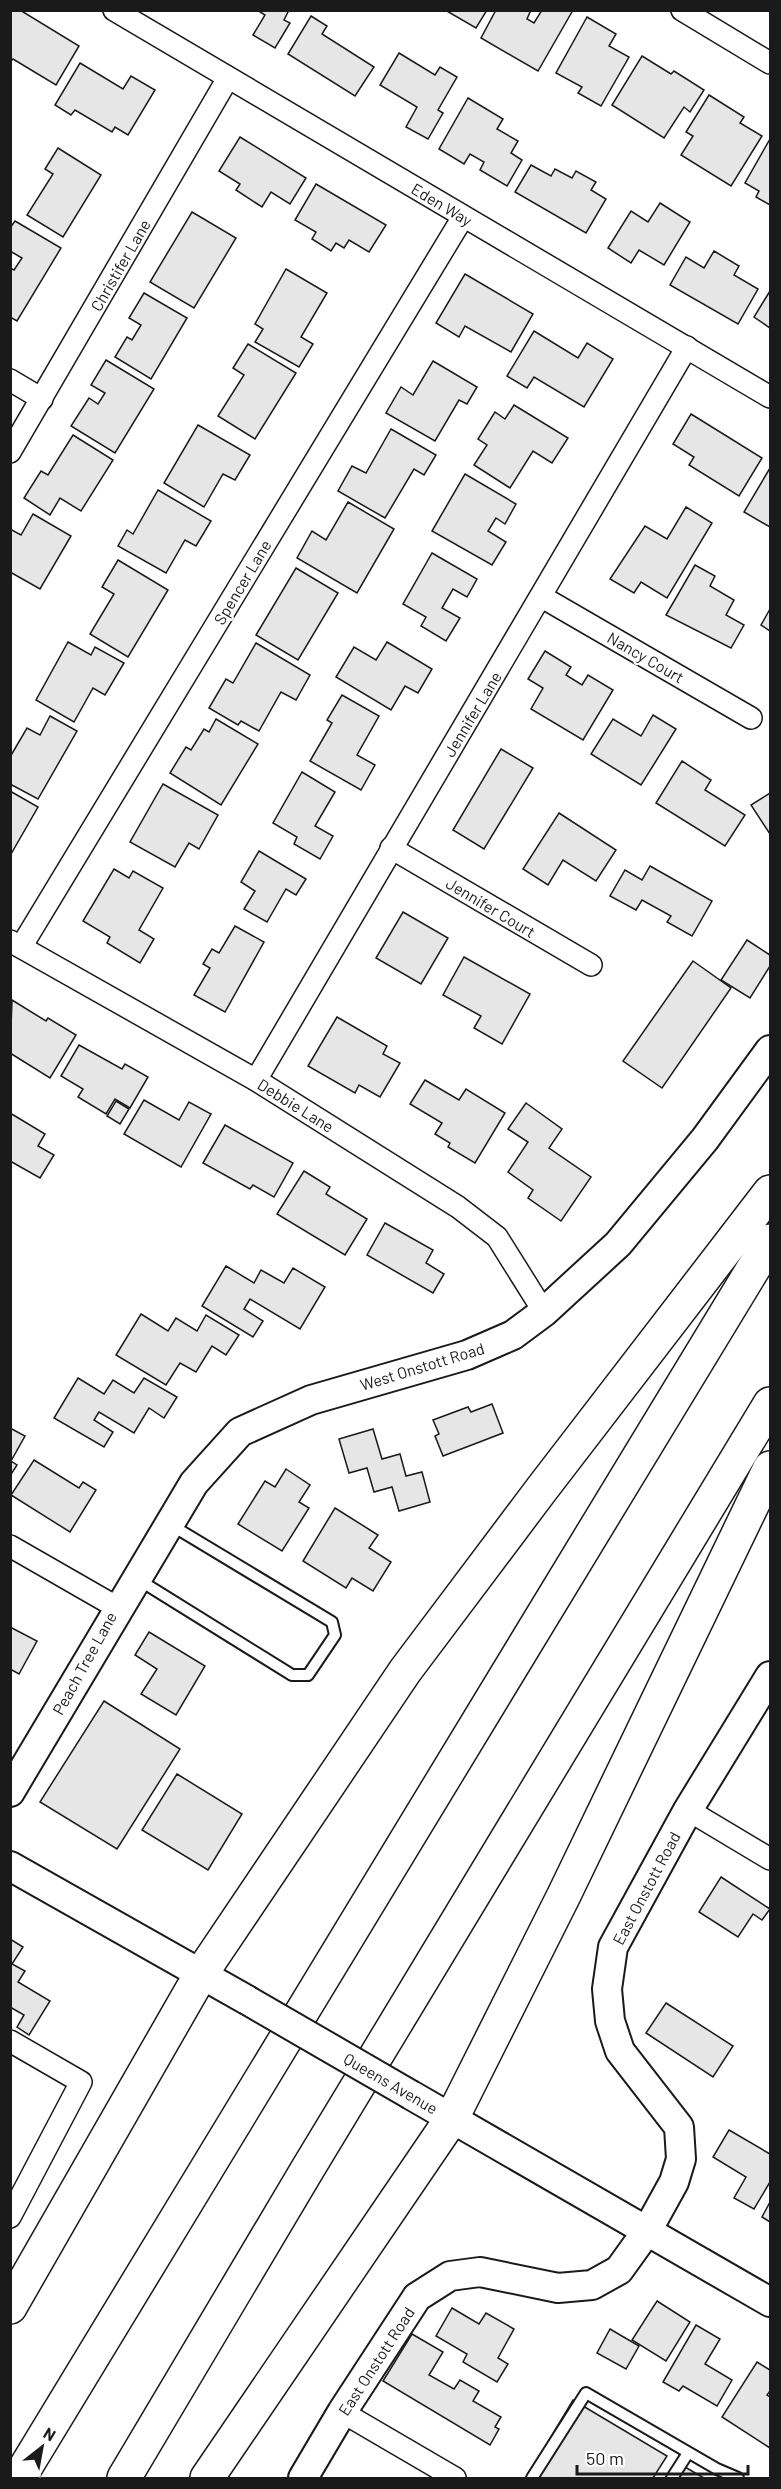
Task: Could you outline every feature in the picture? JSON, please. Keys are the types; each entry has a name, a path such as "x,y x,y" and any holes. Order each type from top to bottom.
{"highway":[{"path":"10,2307 201,1974 405,1671 541,1490 771,1192"},
{"path":"19,2478 771,1241"},
{"path":"124,2478 307,2170 771,1404"},
{"path":"207,2478 452,2118 564,1895 771,1468"}],"street":[{"name":"Eden Way","path":"114,10 771,397"},
{"path":"682,10 771,63"},
{"name":"Christifer Lane","path":"10,452 228,78"},
{"name":"Spencer Lane","path":"16,944 463,217"},
{"name":"Jennifer Lane","path":"256,1080 687,347"},
{"path":"10,380 42,399"},
{"name":"Nancy Court","path":"542,597 751,718"},
{"name":"Jennifer Court","path":"391,848 591,965"},
{"name":"Debbie Lane","path":"16,944 256,1080 458,1207 497,1237 543,1312"},
{"name":"West Onstott Road","path":"118,1608 194,1483 240,1432 311,1400 467,1355 513,1335 543,1312 618,1244 705,1139 771,1050"},
{"name":"Peach Tree Lane","path":"10,1546 118,1608 10,1792"},
{"name":"East Onstott Road","path":"303,2478 342,2412 417,2297 450,2276 480,2272 558,2288 592,2285 618,2270 647,2231 674,2182 681,2158 679,2127 620,2051 610,2021 607,1989 613,1947 688,1810 771,1676"},
{"path":"688,1810 771,1859"},
{"name":"Queens Avenue","path":"10,1866 771,2302"},
{"path":"10,2041 81,2082 10,2217"},
{"path":"342,2412 455,2478"}],"lane":[{"path":"136,1578 292,1675 308,1675 335,1635 332,1622 169,1524"},
{"path":"532,2478 586,2393 738,2478"},
{"path":"672,2478 688,2452"}],"building":[{"path":"10,10 20,10 79,46 56,85 13,59 10,62"},
{"path":"257,10 289,10 284,20 290,23 275,48 253,35 265,15"},
{"path":"445,10 487,10 476,28"},
{"path":"496,10 531,10 527,19 534,23 542,10 573,10 538,71 481,38"},
{"path":"311,16 327,26 322,34 374,67 355,96 288,54"},
{"path":"587,17 616,34 609,46 629,57 601,106 578,93 582,87 556,73"},
{"path":"399,53 435,75 440,67 457,77 438,110 443,113 428,139 406,127 417,107 380,85"},
{"path":"642,56 671,74 674,71 704,90 690,112 684,107 664,138 612,105"},
{"path":"80,63 123,89 131,76 155,90 128,135 115,127 112,132 75,110 71,115 55,105"},
{"path":"709,95 744,117 740,123 762,136 731,186 681,155 693,136 686,132"},
{"path":"468,98 503,119 497,129 518,141 511,153 522,160 507,186 480,170 484,162 470,154 464,164 439,149"},
{"path":"240,137 306,178 290,204 271,192 262,207 236,190 240,184 219,171"},
{"path":"770,139 770,205 756,197 759,191 745,183"},
{"path":"58,148 101,175 63,237 27,215 53,174 45,169"},
{"path":"531,165 551,176 555,169 572,178 576,171 596,182 591,190 606,199 586,233 515,192"},
{"path":"316,184 386,225 369,252 349,240 344,248 336,243 331,251 312,239 316,232 295,220"},
{"path":"660,203 690,222 664,265 639,250 631,263 608,248 631,211 648,222"},
{"path":"192,212 236,238 194,308 150,282"},
{"path":"15,221 61,248 17,321 10,317 10,268 14,270 22,258 10,251 10,228"},
{"path":"714,251 739,266 734,275 758,289 738,324 670,285 686,257 704,268"},
{"path":"286,269 327,293 301,337 313,344 299,367 255,342 263,329 255,324"},
{"path":"465,274 533,314 511,352 465,326 459,337 436,323"},
{"path":"770,291 770,328 754,317"},
{"path":"144,293 187,318 151,379 115,357 127,337 132,340 141,325 129,318"},
{"path":"534,331 578,358 587,343 613,359 584,407 534,377 527,388 507,376"},
{"path":"248,344 296,373 255,439 218,416 244,375 233,368"},
{"path":"106,360 154,389 115,453 71,426 89,398 98,404 105,393 91,385"},
{"path":"433,361 477,387 467,404 459,400 435,441 386,413 401,387 413,395"},
{"path":"514,405 568,438 552,463 533,451 510,488 474,465 487,445 478,439 495,412 505,419"},
{"path":"691,414 762,458 739,496 689,465 694,457 673,444"},
{"path":"198,425 250,455 235,480 223,474 204,507 164,483"},
{"path":"391,429 436,455 424,475 414,469 385,518 338,491 352,466 366,473"},
{"path":"73,435 113,460 81,511 60,498 50,515 24,498 41,471 48,475"},
{"path":"770,468 770,527 744,512"},
{"path":"465,474 516,504 505,524 496,518 488,531 506,542 492,565 432,531"},
{"path":"158,490 211,521 196,546 185,540 166,573 118,546 127,530 133,534"},
{"path":"348,502 394,529 357,593 297,558 312,531 326,540"},
{"path":"686,507 712,523 667,598 641,582 634,593 610,579 645,526 667,539"},
{"path":"33,514 71,536 40,589 10,572 10,529 21,535"},
{"path":"432,553 477,579 467,597 453,589 442,608 460,618 446,641 421,626 426,617 403,604"},
{"path":"118,560 168,590 128,657 90,634 114,594 102,587"},
{"path":"695,565 715,576 710,586 734,600 726,615 744,625 731,648 666,615"},
{"path":"296,568 338,593 298,660 256,635"},
{"path":"770,609 770,631 761,625"},
{"path":"68,642 91,655 95,647 124,663 105,695 93,688 74,722 36,700"},
{"path":"387,642 432,669 418,693 405,686 391,710 336,677 354,647 376,660"},
{"path":"256,643 310,675 296,700 281,692 259,731 241,721 238,725 209,708 226,679 233,683"},
{"path":"545,651 571,667 566,675 582,685 588,675 613,690 583,740 531,709 543,688 528,679"},
{"path":"342,695 379,716 357,755 375,765 361,790 310,761 332,723 327,720"},
{"path":"653,715 676,729 641,785 591,754 613,719 641,736"},
{"path":"50,716 77,731 38,799 10,784 10,757 27,728 40,735"},
{"path":"216,719 258,744 221,805 170,773 186,747 191,750 204,729 209,732"},
{"path":"501,749 533,768 484,849 453,830"},
{"path":"682,761 711,780 705,790 745,815 725,846 656,803"},
{"path":"302,772 335,792 315,826 333,836 320,859 294,844 297,837 273,823"},
{"path":"163,784 218,815 199,849 189,843 175,867 130,842"},
{"path":"10,791 38,807 11,854 10,853"},
{"path":"770,793 770,834 751,805"},
{"path":"559,813 616,850 596,881 563,860 548,885 523,869"},
{"path":"259,851 306,879 296,895 286,889 267,922 244,909 255,891 241,882"},
{"path":"650,866 712,901 692,936 667,922 671,916 642,900 636,910 610,896 625,870 642,880"},
{"path":"114,869 129,878 133,871 163,888 139,930 154,939 140,963 107,943 110,937 83,921"},
{"path":"403,912 448,938 421,984 376,958"},
{"path":"235,926 264,942 225,1012 194,995 210,968 203,964 212,949 219,953"},
{"path":"747,940 770,955 770,966 750,998 721,980"},
{"path":"464,957 530,994 502,1044 474,1028 481,1016 443,995"},
{"path":"693,961 731,988 662,1088 623,1061"},
{"path":"12,1000 46,1021 48,1018 76,1035 50,1078 10,1053"},
{"path":"337,1017 387,1046 383,1054 400,1063 380,1097 359,1085 355,1093 308,1066"},
{"path":"79,1045 122,1069 125,1064 148,1077 130,1108 115,1099 106,1114 78,1097 83,1089 61,1076"},
{"path":"425,1080 459,1100 466,1089 505,1113 475,1163 448,1147 450,1143 435,1134 442,1123 410,1104"},
{"path":"144,1100 179,1120 189,1102 211,1114 181,1167 124,1134"},
{"path":"116,1101 129,1109 120,1124 107,1116"},
{"path":"526,1103 562,1129 549,1148 591,1177 561,1221 528,1198 533,1190 508,1172 528,1142 508,1129"},
{"path":"10,1113 45,1134 38,1146 54,1155 40,1178 10,1161"},
{"path":"225,1125 293,1163 274,1197 253,1185 250,1189 203,1163"},
{"path":"304,1171 330,1187 326,1194 367,1219 345,1255 277,1214"},
{"path":"385,1223 433,1250 426,1263 444,1274 433,1293 367,1255"},
{"path":"226,1266 254,1283 261,1270 284,1283 293,1268 325,1287 300,1329 250,1299 244,1309 263,1321 253,1337 202,1306"},
{"path":"141,1314 168,1331 176,1318 197,1331 206,1315 239,1335 226,1355 212,1346 196,1372 180,1363 166,1385 116,1355"},
{"path":"78,1378 104,1394 113,1380 134,1393 144,1378 177,1397 164,1418 149,1408 134,1433 99,1412 94,1420 113,1432 104,1447 54,1418"},
{"path":"492,1404 503,1433 443,1456 435,1436 439,1434 433,1420 468,1407 471,1412"},
{"path":"10,1428 25,1436 11,1461 17,1465 10,1476"},
{"path":"373,1429 382,1459 400,1454 406,1476 422,1472 430,1502 399,1511 392,1487 374,1492 367,1468 349,1473 339,1439"},
{"path":"34,1460 79,1488 83,1482 96,1490 70,1532 11,1495"},
{"path":"286,1469 310,1485 299,1502 309,1508 282,1551 238,1524 265,1481 275,1487"},
{"path":"335,1508 378,1535 369,1548 391,1562 373,1591 352,1578 346,1588 303,1561"},
{"path":"10,1627 37,1641 19,1674 10,1669"},
{"path":"149,1632 205,1666 176,1715 141,1694 157,1669 135,1655"},
{"path":"104,1701 180,1749 117,1849 40,1802"},
{"path":"177,1774 242,1814 208,1870 142,1830"},
{"path":"721,1877 770,1909 762,1920 753,1914 738,1937 699,1912"},
{"path":"10,1939 23,1947 12,1964 25,1971 18,1982 50,2001 29,2035 17,2027 24,2015 10,2007"},
{"path":"666,2003 733,2046 713,2077 646,2033"},
{"path":"729,2130 770,2154 770,2182 754,2209 734,2198 746,2177 713,2157"},
{"path":"770,2202 770,2222 762,2217"},
{"path":"657,2301 690,2322 666,2361 632,2340"},
{"path":"452,2308 479,2324 486,2313 514,2329 498,2358 508,2364 497,2382 463,2362 467,2354 436,2336"},
{"path":"696,2325 720,2339 705,2364 732,2380 717,2406 683,2386 679,2391 663,2382"},
{"path":"610,2329 639,2346 626,2369 597,2353"},
{"path":"412,2334 443,2352 429,2375 454,2389 460,2380 479,2391 473,2401 501,2417 495,2427 499,2429 490,2445 383,2381"},
{"path":"757,2362 770,2370 770,2391 767,2395 770,2397 770,2448 722,2417"},
{"path":"573,2400 667,2456 653,2478 542,2478 530,2472"},
{"path":"678,2463 704,2478 669,2478"}]}
